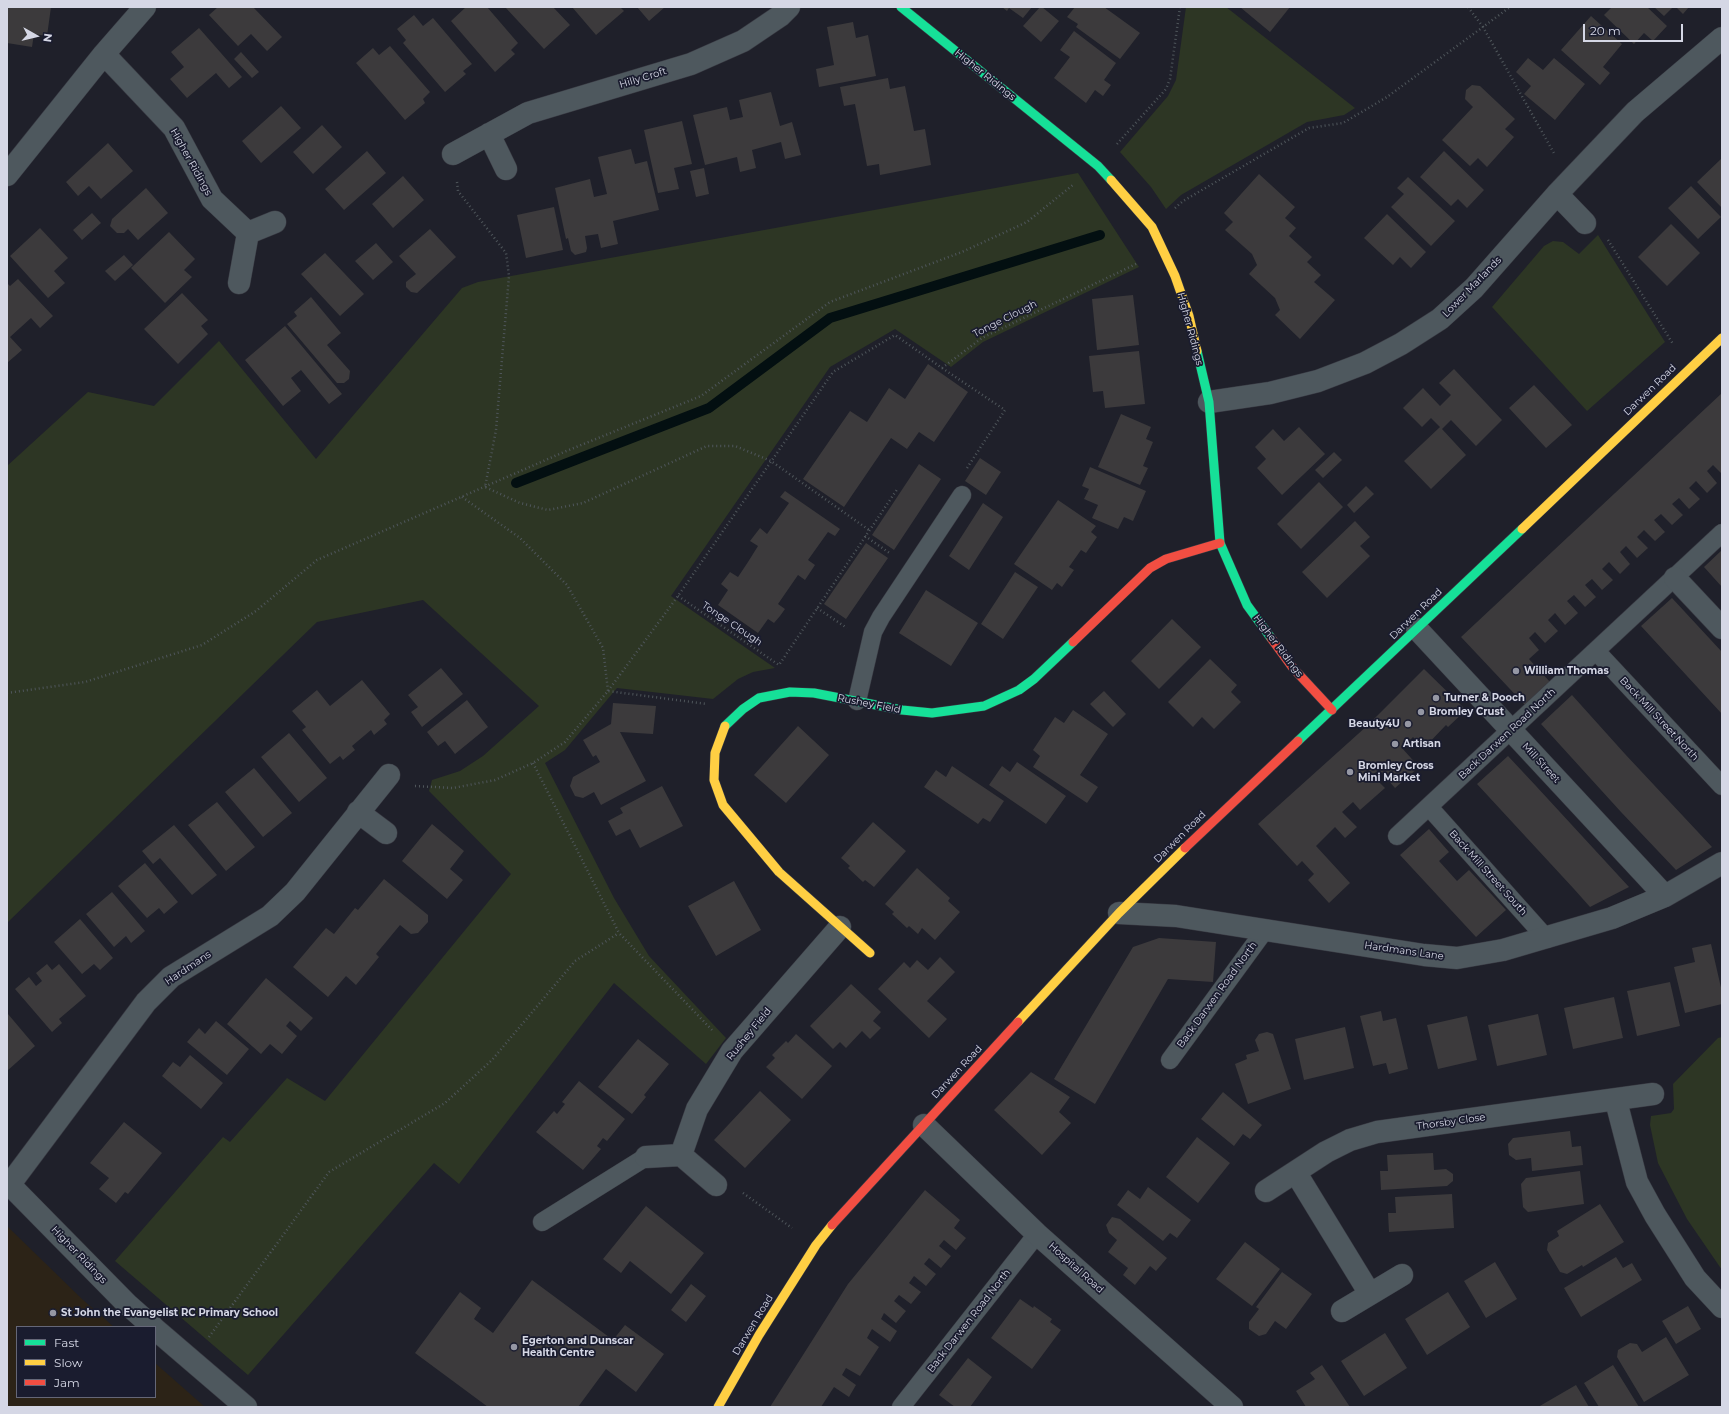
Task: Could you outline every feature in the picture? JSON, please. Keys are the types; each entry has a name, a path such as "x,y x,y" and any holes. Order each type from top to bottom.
{"street":[{"path":"7,175 104,54 145,7"},
{"name":"Hilly Croft","path":"453,154 528,113 691,64 743,40 780,16 789,7"},
{"name":"Higher Ridings","path":"900,7 1098,166 1152,227 1175,276 1189,316 1209,402 1220,543 1247,605 1292,668 1332,710"},
{"name":"Lower Marlands","path":"1209,402 1270,394 1318,381 1365,363 1401,344 1440,319 1474,288 1635,112 1722,38"},
{"name":"Higher Ridings","path":"104,54 174,128 212,200 248,233"},
{"path":"489,134 506,169"},
{"path":"1564,188 1585,223"},
{"path":"239,283 248,233 275,222"},
{"name":"Darwen Road","path":"718,1407 759,1335 816,1245 841,1214 1119,913 1224,810 1332,710 1722,338"},
{"name":"Rushey Field","path":"870,953 779,872 723,805 714,780 715,753 724,728 743,709 759,698 790,692 814,693 902,710 932,713 964,710 984,706 1019,690 1034,679 1150,568 1166,559 1220,543"},
{"path":"1675,578 1722,628"},
{"name":"Mill Street","path":"1417,629 1665,896"},
{"name":"Hardmans","path":"8,1183 146,1002 171,977 270,916 295,892 388,775"},
{"path":"358,812 386,833"},
{"name":"Hardmans Lane","path":"1119,913 1176,916 1424,955 1457,958 1504,950 1547,939 1612,918 1665,896 1722,863"},
{"name":"Rushey Field","path":"681,1155 697,1109 732,1051 840,927"},
{"name":"Thorsby Close","path":"1266,1191 1296,1173 1326,1152 1350,1140 1377,1132 1653,1094"},
{"path":"1616,1100 1637,1182 1655,1215 1695,1278 1722,1307"},
{"name":"Hospital Road","path":"924,1125 1037,1234 1232,1407"},
{"path":"646,1157 681,1155 716,1186"},
{"path":"1296,1173 1370,1294"},
{"name":"Higher Ridings","path":"8,1183 127,1304 152,1326"},
{"path":"1342,1311 1402,1275"},
{"path":"156,1330 246,1407"}],"lane":[{"path":"857,701 873,632 881,617 962,496"},
{"name":"Back Darwen Road North","path":"1397,836 1722,534"},
{"name":"Back Mill Street North","path":"1596,651 1722,786"},
{"name":"Back Mill Street South","path":"1429,807 1547,939"},
{"name":"Back Darwen Road North","path":"1170,1060 1265,930"},
{"path":"542,1222 646,1157"},
{"name":"Back Darwen Road North","path":"901,1407 1037,1234"}],"path":[{"path":"7,693 85,682 202,645 256,611 317,560 485,486 701,396 830,302 962,252 1027,222 1098,166 1166,88 1170,79 1180,7"},
{"path":"1468,7 1482,27 1564,188"},
{"path":"1152,227 1183,201 1309,128 1343,123 1387,98 1510,7"},
{"path":"453,154 458,191 506,253 510,276 496,430 485,486"},
{"path":"1585,223 1600,228 1689,368"},
{"name":"Tonge Clough","path":"942,368 982,338 1164,251"},
{"path":"388,775 412,786 453,788 495,780 533,763 565,742 608,691 678,596 834,372 895,335 1005,410 960,479 962,496"},
{"path":"485,486 520,503 548,510 582,503 707,446 735,446 771,461 870,530"},
{"name":"Tonge Clough","path":"678,596 779,665 898,488"},
{"path":"462,497 520,538 567,585 603,648 608,691"},
{"path":"817,608 870,644"},
{"path":"608,691 743,709"},
{"path":"533,763 619,934 732,1051"},
{"path":"192,1362 329,1172 445,1103 492,1060 575,961 619,934"},
{"path":"716,1186 735,1187 816,1245"}],"shaded area":[{"name":"St John the Evangelist RC Primary School","path":"7,1226 82,1299 113,1326 16,1326 16,1398 156,1398 156,1364 205,1407 7,1407"}],"green space":[{"path":"1186,7 1226,7 1355,108 1344,115 1307,122 1181,195 1166,209 1151,187 1120,152 1168,96 1176,80"},
{"path":"1078,173 1139,267 983,342 951,367 895,329 830,367 671,596 775,668 753,672 738,679 713,699 617,688 565,750 545,763 614,898 649,956 726,1038 706,1064 614,983 459,1184 434,1163 248,1375 115,1261 223,1137 230,1142 287,1078 325,1101 511,874 429,791 432,780 460,771 483,756 539,706 423,600 317,622 7,923 7,466 88,392 154,406 219,341 316,459 462,288 478,282"},
{"path":"1598,235 1665,342 1587,411 1492,307 1544,246 1553,241 1563,242 1579,254"},
{"path":"1722,1037 1722,1270 1687,1219 1658,1163 1650,1125 1651,1116 1671,1113 1674,1109 1673,1084 1718,1038"}],"building":[{"path":"7,7 51,7 47,36 34,34 32,47 7,43"},
{"path":"218,7 253,7 282,37 267,51 251,34 238,46 209,15"},
{"path":"466,7 487,7 518,43 511,50 515,54 495,72 451,21"},
{"path":"505,7 553,7 570,25 544,49"},
{"path":"572,7 620,7 624,11 596,35"},
{"path":"637,7 665,7 649,21"},
{"path":"1002,7 1032,7 1023,18 1009,8 1007,11"},
{"path":"1040,7 1059,21 1041,42 1023,26"},
{"path":"1075,7 1104,7 1140,33 1120,59 1076,27 1078,24 1067,17"},
{"path":"1240,7 1290,7 1270,32"},
{"path":"1612,7 1647,7 1667,26 1653,41 1644,33 1634,44 1604,15"},
{"path":"1654,7 1673,7 1664,16"},
{"path":"1676,7 1689,7 1683,14"},
{"path":"414,15 423,26 433,18 472,64 463,71 466,74 445,92 403,43 406,40 397,29"},
{"path":"1591,16 1622,44 1603,67 1610,73 1600,85 1561,50"},
{"path":"853,22 856,38 868,35 876,76 819,87 816,69 834,65 827,27"},
{"path":"199,28 242,77 229,88 216,73 187,98 170,79 184,67 171,52"},
{"path":"1074,31 1116,63 1104,80 1111,85 1103,96 1095,90 1086,103 1054,78 1070,57 1060,50"},
{"path":"390,46 430,92 423,99 425,103 405,120 356,63 373,48 379,55"},
{"path":"241,52 259,72 252,78 234,59"},
{"path":"1528,58 1543,70 1554,58 1585,84 1555,120 1524,94 1531,86 1516,72"},
{"path":"888,78 890,89 905,86 914,131 925,129 931,165 880,175 879,164 867,166 855,104 844,106 840,87"},
{"path":"1472,85 1480,86 1515,119 1505,129 1514,137 1487,167 1478,158 1470,166 1442,140 1473,107 1465,99 1466,90"},
{"path":"771,92 780,126 792,122 801,155 785,159 781,142 752,150 756,168 740,172 737,157 705,165 693,115 727,107 730,120 743,117 739,100"},
{"path":"281,106 301,128 261,163 242,141"},
{"path":"682,121 692,164 674,168 679,189 658,193 644,130"},
{"path":"322,125 342,147 313,174 293,152"},
{"path":"108,143 133,171 101,199 89,186 78,196 66,182"},
{"path":"631,149 635,164 647,161 659,210 613,221 618,244 601,248 598,234 585,236 587,248 586,252 575,255 571,251 568,238 566,239 555,188 590,179 594,197 607,194 598,157"},
{"path":"367,151 386,173 344,210 325,189"},
{"path":"1444,151 1484,190 1467,208 1458,199 1451,206 1420,177"},
{"path":"1721,159 1722,161 1722,208 1697,182"},
{"path":"704,168 709,194 696,197 690,171"},
{"path":"1259,174 1295,207 1285,218 1296,228 1289,236 1312,257 1307,262 1321,275 1314,282 1335,300 1300,339 1275,315 1280,310 1275,298 1249,274 1257,265 1252,254 1225,230 1233,222 1224,213"},
{"path":"403,176 424,200 393,228 372,204"},
{"path":"1408,177 1455,221 1431,246 1391,207 1404,194 1397,188"},
{"path":"1691,186 1721,217 1698,239 1668,208"},
{"path":"146,188 168,213 138,240 128,229 124,233 117,233 110,226 112,219"},
{"path":"554,207 563,250 526,258 517,215"},
{"path":"92,213 101,223 82,240 73,230"},
{"path":"1387,214 1426,252 1411,268 1400,257 1393,265 1364,238"},
{"path":"1671,224 1700,253 1667,286 1638,257"},
{"path":"40,228 68,258 54,271 65,283 48,298 10,256"},
{"path":"430,229 456,257 417,293 411,292 406,287 406,282 416,274 399,256"},
{"path":"169,232 195,259 184,270 192,277 165,303 131,268"},
{"path":"376,243 393,262 373,280 355,261"},
{"path":"325,253 364,294 340,316 301,274"},
{"path":"124,255 133,265 115,281 105,271"},
{"path":"18,279 53,316 40,328 31,318 10,337 22,350 7,363 7,283 10,286"},
{"path":"182,293 208,320 201,326 208,334 178,364 144,329"},
{"path":"1133,295 1139,345 1097,350 1092,299"},
{"path":"311,297 341,333 327,345 350,371 349,379 344,383 337,383 287,324 297,316 294,312"},
{"path":"285,326 342,394 329,404 301,370 291,378 301,391 283,406 245,360"},
{"path":"1139,351 1145,404 1105,408 1103,391 1093,392 1089,356"},
{"path":"928,364 968,392 934,442 919,432 907,449 891,438 844,507 803,479 850,411 867,422 889,388 905,399"},
{"path":"1454,369 1502,420 1476,446 1451,420 1442,429 1466,455 1431,489 1404,461 1440,427 1431,418 1422,427 1403,408 1423,388 1440,406 1451,395 1439,383"},
{"path":"1534,385 1572,425 1546,448 1509,408"},
{"path":"1722,393 1722,474 1713,465 1707,471 1717,483 1707,493 1696,481 1689,488 1700,499 1689,509 1679,498 1672,504 1683,515 1672,525 1661,514 1654,520 1665,532 1655,541 1644,530 1637,537 1648,548 1637,558 1626,546 1620,552 1630,564 1620,574 1609,562 1602,569 1613,580 1602,590 1592,579 1585,585 1596,597 1585,607 1574,595 1567,601 1578,613 1565,625 1555,613 1548,620 1558,631 1545,643 1535,632 1529,638 1539,650 1529,659 1550,682 1525,705 1461,637"},
{"path":"1121,414 1151,427 1146,439 1153,442 1143,466 1148,468 1140,485 1098,467"},
{"path":"1299,427 1325,454 1282,495 1257,468 1266,459 1255,447 1273,429 1284,441"},
{"path":"1334,452 1342,460 1323,478 1315,470"},
{"path":"980,458 1001,472 986,495 965,481"},
{"path":"919,464 941,479 894,550 872,535"},
{"path":"1090,467 1146,491 1133,521 1124,517 1118,529 1092,518 1098,505 1084,499 1089,489 1082,486"},
{"path":"1319,482 1343,507 1301,549 1277,524"},
{"path":"1366,486 1374,494 1354,513 1347,505"},
{"path":"785,491 840,529 835,536 828,532 808,560 815,565 805,580 798,575 778,604 785,609 774,623 768,619 758,633 718,605 728,590 721,584 730,572 738,577 758,546 750,541 760,528 767,534 789,503 780,497"},
{"path":"1058,500 1096,526 1091,532 1097,537 1086,553 1081,550 1069,567 1074,570 1062,587 1057,583 1052,590 1014,564"},
{"path":"983,503 1003,517 969,570 949,556"},
{"path":"1355,521 1370,537 1360,546 1370,556 1327,598 1302,572"},
{"path":"866,543 888,558 846,619 824,604"},
{"path":"1722,550 1722,587 1704,567"},
{"path":"1015,572 1038,587 1003,639 981,624"},
{"path":"926,590 978,623 951,666 899,633"},
{"path":"1672,598 1722,652 1722,714 1641,626"},
{"path":"1172,619 1201,647 1159,689 1131,661"},
{"path":"1210,659 1237,685 1231,692 1241,702 1214,729 1202,717 1193,727 1168,702"},
{"path":"441,668 463,694 422,727 411,712 418,707 408,695"},
{"path":"1424,669 1466,710 1448,727 1446,725 1424,748 1413,737 1402,748 1419,767 1395,788 1379,770 1372,775 1385,788 1360,810 1353,802 1342,812 1357,827 1345,838 1335,827 1316,846 1350,883 1329,903 1308,880 1314,874 1302,861 1297,866 1258,824 1368,725"},
{"path":"362,680 390,714 384,720 387,724 374,735 371,730 352,746 355,750 343,760 340,756 330,764 302,730 306,727 292,711 317,690 330,706"},
{"path":"1104,691 1126,714 1113,727 1090,704"},
{"path":"1572,695 1712,847 1676,870 1621,812 1541,724"},
{"path":"467,700 488,727 455,754 445,741 438,746 427,732"},
{"path":"613,703 656,706 653,734 620,732 646,781 601,805 594,792 583,798 575,796 570,786 573,777 600,762 596,755 593,757 583,740 611,724"},
{"path":"1073,710 1108,734 1080,775 1098,787 1087,803 1033,767 1040,756 1033,750 1055,717 1064,723"},
{"path":"798,726 829,755 786,803 754,775"},
{"path":"289,733 327,778 299,802 261,757"},
{"path":"1508,756 1629,887 1590,907 1477,784"},
{"path":"1017,762 1066,796 1046,824 989,785 1002,766 1010,772"},
{"path":"952,766 1004,801 990,822 983,818 978,824 924,787 936,770 946,777"},
{"path":"254,768 292,813 263,837 225,792"},
{"path":"662,786 683,826 640,848 630,829 616,836 608,821 623,813 620,808"},
{"path":"217,802 255,847 226,871 188,825"},
{"path":"873,822 906,851 874,887 865,880 863,882 848,868 850,866 841,858"},
{"path":"432,824 464,851 450,869 463,880 447,899 402,861"},
{"path":"174,825 217,875 192,895 160,858 153,864 142,851"},
{"path":"1429,829 1449,852 1439,861 1457,881 1469,870 1506,910 1476,937 1400,855"},
{"path":"145,863 178,902 164,914 159,908 147,918 118,886"},
{"path":"917,868 950,898 948,901 960,912 935,940 922,928 918,934 909,926 907,928 892,914 894,912 885,904"},
{"path":"384,879 428,915 428,922 418,933 411,934 400,925 376,954 379,957 356,985 346,976 328,997 293,967 326,928 334,934 355,908 358,910"},
{"path":"734,881 761,930 716,956 688,906"},
{"path":"112,892 145,931 131,943 126,936 114,947 86,914"},
{"path":"80,919 113,958 100,970 94,964 82,974 54,942"},
{"path":"1159,938 1216,942 1213,982 1168,979 1095,1104 1054,1079 1133,947"},
{"path":"1711,944 1722,992 1722,1004 1685,1013 1674,967 1695,962 1692,948"},
{"path":"940,957 955,972 927,1001 947,1019 929,1038 878,989 904,962 910,968 917,960 928,970"},
{"path":"47,964 52,970 59,964 86,996 59,1019 62,1023 52,1032 15,989 29,977 36,986 42,981 36,973"},
{"path":"266,978 313,1018 301,1031 290,1021 286,1026 297,1036 282,1054 270,1044 261,1054 227,1024"},
{"path":"1670,982 1680,1026 1637,1036 1627,991"},
{"path":"851,984 881,1012 873,1021 881,1028 870,1039 862,1031 846,1048 840,1042 833,1049 810,1026"},
{"path":"1614,997 1623,1038 1573,1049 1564,1008"},
{"path":"1381,1011 1383,1021 1396,1018 1408,1069 1389,1074 1386,1063 1373,1066 1360,1016"},
{"path":"8,1014 35,1046 7,1071 7,1015"},
{"path":"1538,1014 1547,1055 1497,1066 1488,1025"},
{"path":"1467,1016 1477,1060 1438,1069 1427,1025"},
{"path":"216,1021 249,1049 227,1075 187,1042 199,1028 205,1034"},
{"path":"1345,1027 1354,1068 1304,1080 1295,1039"},
{"path":"1267,1032 1273,1034 1291,1089 1248,1104 1235,1064 1247,1059 1246,1055 1259,1051 1255,1040 1259,1034"},
{"path":"796,1034 832,1066 802,1099 766,1067 775,1058 772,1055 786,1041 788,1043"},
{"path":"638,1039 669,1064 644,1095 646,1097 632,1114 598,1087"},
{"path":"190,1055 223,1083 201,1109 162,1076 173,1062 180,1067"},
{"path":"1031,1072 1070,1097 1059,1112 1071,1123 1042,1155 994,1110"},
{"path":"579,1081 625,1119 607,1141 603,1138 597,1146 601,1149 583,1170 536,1132 554,1111 557,1114 565,1104 562,1102"},
{"path":"760,1091 791,1120 745,1168 714,1140"},
{"path":"1223,1092 1262,1125 1250,1139 1243,1134 1234,1146 1201,1119"},
{"path":"124,1122 162,1153 128,1194 125,1192 116,1203 99,1189 109,1178 90,1163"},
{"path":"1570,1131 1572,1147 1581,1146 1583,1165 1532,1171 1531,1158 1516,1160 1509,1155 1508,1144 1513,1138"},
{"path":"1197,1137 1230,1163 1198,1203 1166,1177"},
{"path":"1433,1153 1434,1170 1446,1169 1453,1174 1453,1181 1447,1186 1381,1190 1380,1171 1388,1171 1387,1155"},
{"path":"1580,1171 1584,1204 1528,1212 1523,1207 1521,1184 1526,1178"},
{"path":"1148,1187 1191,1220 1177,1238 1170,1233 1163,1241 1117,1205 1128,1190 1140,1199"},
{"path":"925,1190 960,1220 954,1228 966,1238 956,1250 944,1240 939,1246 951,1256 941,1268 929,1258 924,1264 936,1274 926,1286 914,1276 909,1283 921,1292 911,1304 899,1295 894,1301 906,1311 896,1323 884,1313 881,1319 897,1331 890,1342 872,1329 867,1338 879,1347 860,1376 846,1368 842,1375 856,1385 849,1397 834,1387 821,1407 770,1407 848,1284"},
{"path":"1452,1194 1454,1228 1389,1232 1388,1213 1396,1213 1395,1197"},
{"path":"1600,1204 1624,1242 1583,1267 1582,1265 1567,1274 1560,1272 1547,1250 1548,1243 1559,1236 1557,1231"},
{"path":"646,1206 704,1253 671,1294 630,1261 621,1273 603,1259"},
{"path":"1112,1217 1120,1219 1167,1258 1156,1271 1150,1266 1135,1285 1123,1275 1128,1268 1108,1252 1117,1240 1109,1233 1106,1225"},
{"path":"1245,1242 1280,1269 1252,1306 1216,1279"},
{"path":"1616,1257 1623,1268 1632,1263 1642,1280 1581,1317 1564,1288"},
{"path":"1495,1262 1517,1299 1486,1318 1464,1281"},
{"path":"1282,1272 1312,1294 1286,1329 1275,1321 1266,1334 1259,1336 1249,1329 1249,1322 1259,1309 1256,1307"},
{"name":"Egerton and Dunscar Health Centre","path":"532,1280 613,1340 625,1325 664,1354 636,1392 606,1369 578,1407 488,1407 415,1353 460,1292 481,1308 474,1319 493,1333"},
{"path":"691,1284 706,1296 686,1322 671,1310"},
{"path":"1448,1292 1470,1327 1427,1355 1405,1319"},
{"path":"1020,1299 1033,1308 1034,1306 1052,1319 1050,1322 1061,1330 1032,1369 991,1338"},
{"path":"1688,1306 1701,1329 1676,1344 1662,1321"},
{"path":"1385,1333 1407,1368 1364,1396 1341,1361"},
{"path":"1666,1337 1689,1375 1644,1402 1617,1357 1618,1350 1630,1343 1637,1344 1642,1352"},
{"path":"968,1358 992,1377 970,1407 955,1407 939,1395"},
{"path":"1322,1365 1350,1407 1306,1407 1296,1391 1315,1379 1310,1373"},
{"path":"1613,1365 1639,1407 1599,1407 1584,1383"},
{"path":"1576,1385 1589,1407 1538,1407"}],"waterway":[{"path":"516,483 709,408 830,318 1100,235"}],"traffic: fast":[{"path":"901,7 1098,166 1111,180"},
{"path":"1197,351 1209,402 1220,543 1247,605 1271,638"},
{"path":"1298,741 1522,529"},
{"path":"725,726 743,709 759,698 790,692 814,693 902,710 932,713 984,706 1019,690 1034,679 1073,642"}],"traffic: slow":[{"path":"1111,180 1152,227 1175,276 1189,316 1197,351"},
{"path":"1522,529 1722,338"},
{"path":"725,726 715,753 714,780 723,805 779,872 870,953"},
{"path":"1018,1022 1119,913 1185,848"},
{"path":"718,1407 759,1335 816,1245 832,1225"}],"traffic: jam":[{"path":"1073,642 1150,568 1166,559 1220,543"},
{"path":"1271,638 1293,668 1332,710"},
{"path":"1185,848 1298,741"},
{"path":"832,1225 1018,1022"}],"place":[{"name":"William Thomas","path":"1516,671"},
{"name":"Turner & Pooch","path":"1436,698"},
{"name":"Bromley Crust","path":"1421,712"},
{"name":"Beauty4U","path":"1408,724"},
{"name":"Artisan","path":"1395,744"},
{"name":"Bromley Cross Mini Market","path":"1350,772"},
{"name":"St John the Evangelist RC Primary School","path":"53,1313"},
{"name":"Egerton and Dunscar Health Centre","path":"514,1347"}]}
